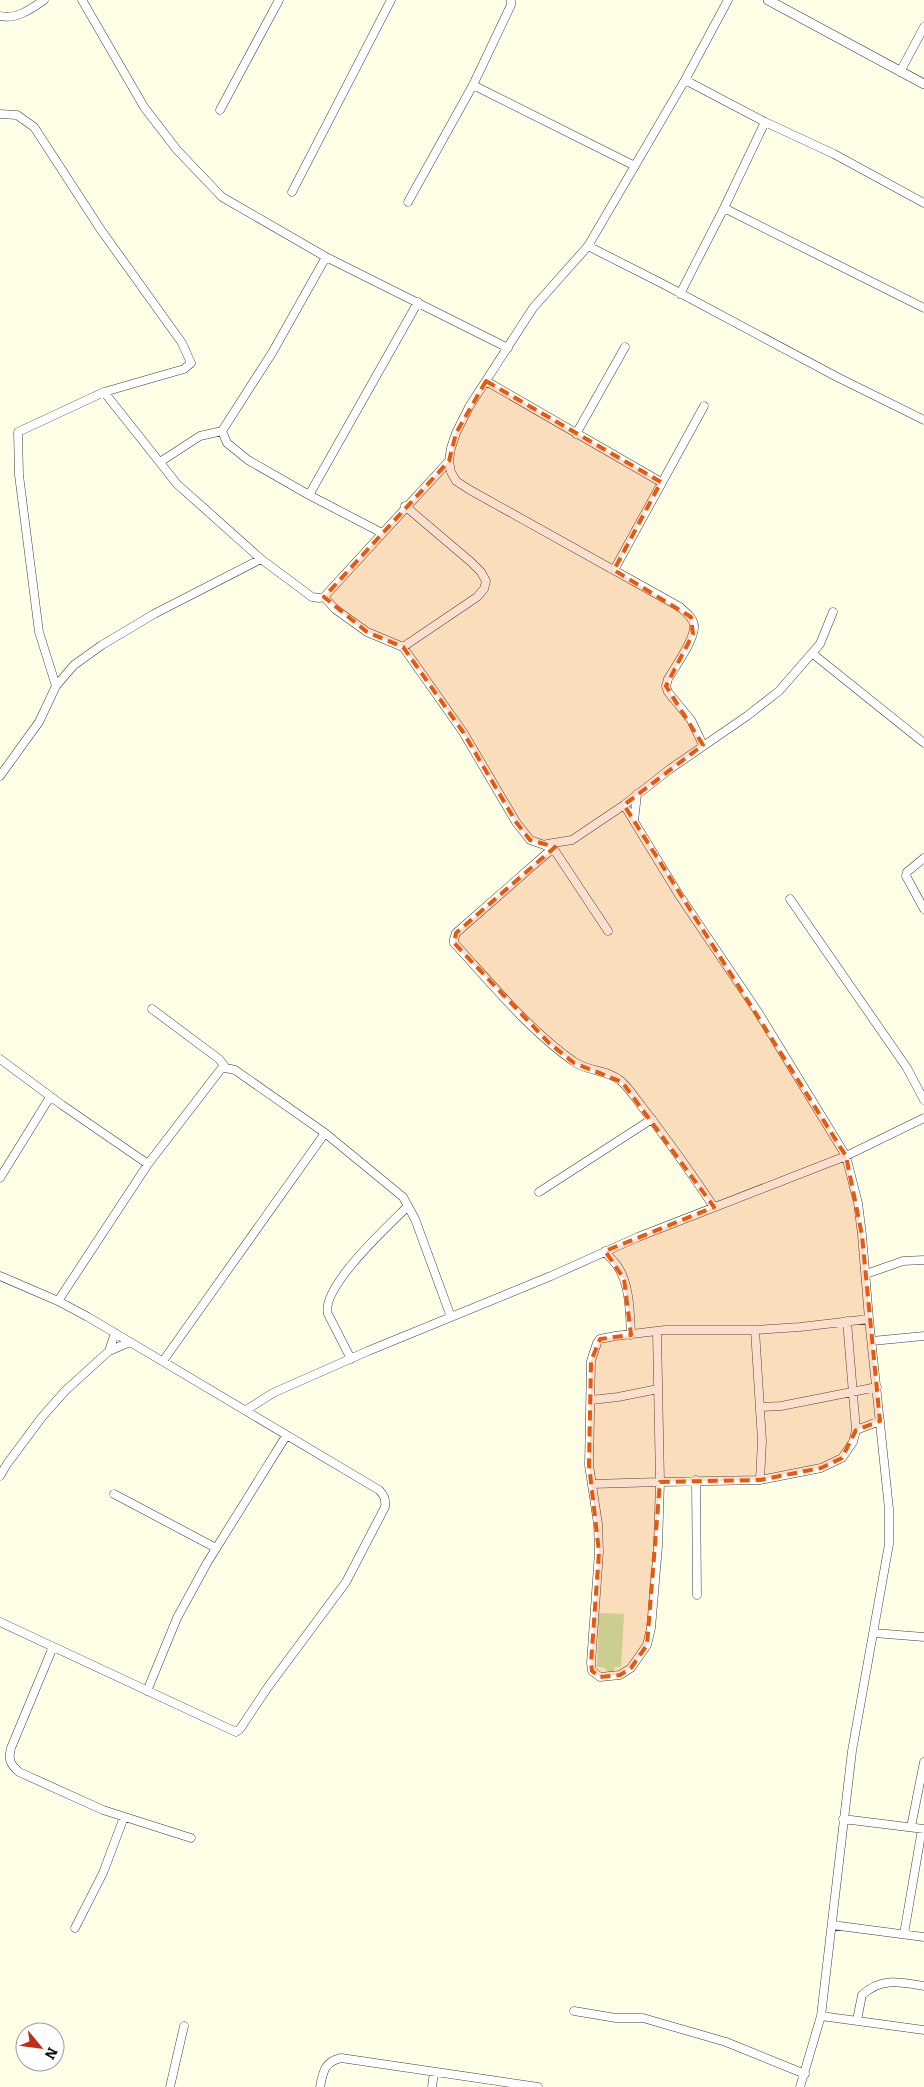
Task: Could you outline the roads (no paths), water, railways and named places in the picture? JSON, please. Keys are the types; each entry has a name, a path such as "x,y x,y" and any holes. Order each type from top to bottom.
{"street":[{"path":"0,16 10,18 30,10 44,0"},
{"path":"82,0 144,107 177,150 222,197 326,257 508,348"},
{"path":"220,110 279,0"},
{"path":"292,192 392,0"},
{"path":"408,202 473,85 511,6 511,0"},
{"path":"703,745 691,720 668,692 666,686 693,634 694,625 691,617 680,607 456,481 451,472 449,461 456,433 486,381 534,308 588,246 685,80 728,0"},
{"path":"768,0 924,84"},
{"path":"900,72 924,27"},
{"path":"685,80 765,122 834,154 924,203"},
{"path":"473,85 635,166"},
{"path":"0,114 17,116 34,127 101,230 179,338 191,363 184,369 104,392 18,432 19,475 38,632 56,686"},
{"path":"680,294 765,122"},
{"path":"724,208 924,308"},
{"path":"588,246 837,377 924,420"},
{"path":"160,462 200,436 222,431 272,354 326,257"},
{"path":"308,495 418,302"},
{"path":"576,434 625,346"},
{"path":"486,381 662,482"},
{"path":"104,392 177,484 261,559 312,597 324,597 405,506 449,461"},
{"path":"614,570 704,406"},
{"path":"222,431 227,444 248,460 308,495 382,533"},
{"path":"403,647 477,597 484,589 486,581 481,572 471,562 405,506"},
{"path":"0,776 39,722 56,686 74,665 102,645 154,614 261,559"},
{"path":"324,597 335,609 367,632 403,647 463,732 516,822 530,840 550,846 608,931"},
{"path":"714,1207 652,1119 622,1082 599,1070 588,1069 574,1063 549,1042 510,1004 454,943 456,933 550,846 572,840 624,806 636,794 703,745 747,716 778,691 812,654 825,633 832,612"},
{"path":"812,654 924,743"},
{"path":"634,820 636,794"},
{"path":"624,806 680,895 758,1012 846,1156 858,1203 889,1509 889,1544 852,1751 821,2016 800,2087"},
{"path":"924,858 907,872 906,876 924,909"},
{"path":"790,899 907,1068 924,1100"},
{"path":"152,1009 219,1059 226,1068"},
{"path":"0,1059 50,1097 148,1164"},
{"path":"58,1301 148,1164 221,1069 226,1068 235,1070 326,1132 403,1197 415,1220 451,1317"},
{"path":"0,1178 50,1097"},
{"path":"246,1410 273,1393 351,1358 544,1279 605,1251 846,1156 924,1118"},
{"path":"539,1192 652,1119"},
{"path":"163,1361 326,1132"},
{"path":"351,1358 328,1314 326,1308 329,1298 359,1255 408,1206"},
{"path":"605,1251 619,1268 624,1278 631,1335"},
{"path":"866,1274 903,1261 924,1260"},
{"path":"0,1276 58,1301 246,1410 286,1436 379,1490 384,1494 385,1507 346,1582 268,1687 240,1730 236,1732 0,1622"},
{"path":"657,1332 660,1482 658,1546 652,1628 647,1645 631,1668 620,1675 600,1677 592,1671 591,1663 599,1552 598,1524 589,1465 591,1361 600,1339 657,1332 800,1327 869,1319"},
{"path":"592,1484 696,1480 760,1480 821,1468 837,1461 847,1453 853,1442 856,1430 847,1321"},
{"path":"755,1330 762,1441 760,1480"},
{"path":"109,1351 115,1333"},
{"path":"872,1340 924,1336"},
{"path":"0,1476 2,1465 53,1404 109,1351 130,1342"},
{"path":"760,1407 781,1406 876,1387"},
{"path":"591,1400 658,1389"},
{"path":"856,1430 880,1421"},
{"path":"147,1691 177,1618 216,1548 286,1436"},
{"path":"696,1480 697,1595"},
{"path":"114,1494 216,1548"},
{"path":"874,1633 924,1637"},
{"path":"52,1647 11,1748 9,1758 11,1765 19,1772 124,1817 192,1838"},
{"path":"912,1827 924,1762"},
{"path":"75,1928 103,1874 124,1817"},
{"path":"844,1819 923,1829 904,1934"},
{"path":"832,1925 924,1938"},
{"path":"857,2020 862,1996 878,1984 897,1982 924,1986"},
{"path":"574,2011 616,2018 642,2018 726,2042 805,2074"},
{"path":"821,2016 924,2030"},
{"path":"170,2087 184,2026"},
{"path":"320,2087 324,2069 331,2061 341,2058 538,2087"},
{"path":"432,2087 434,2072"}]}
